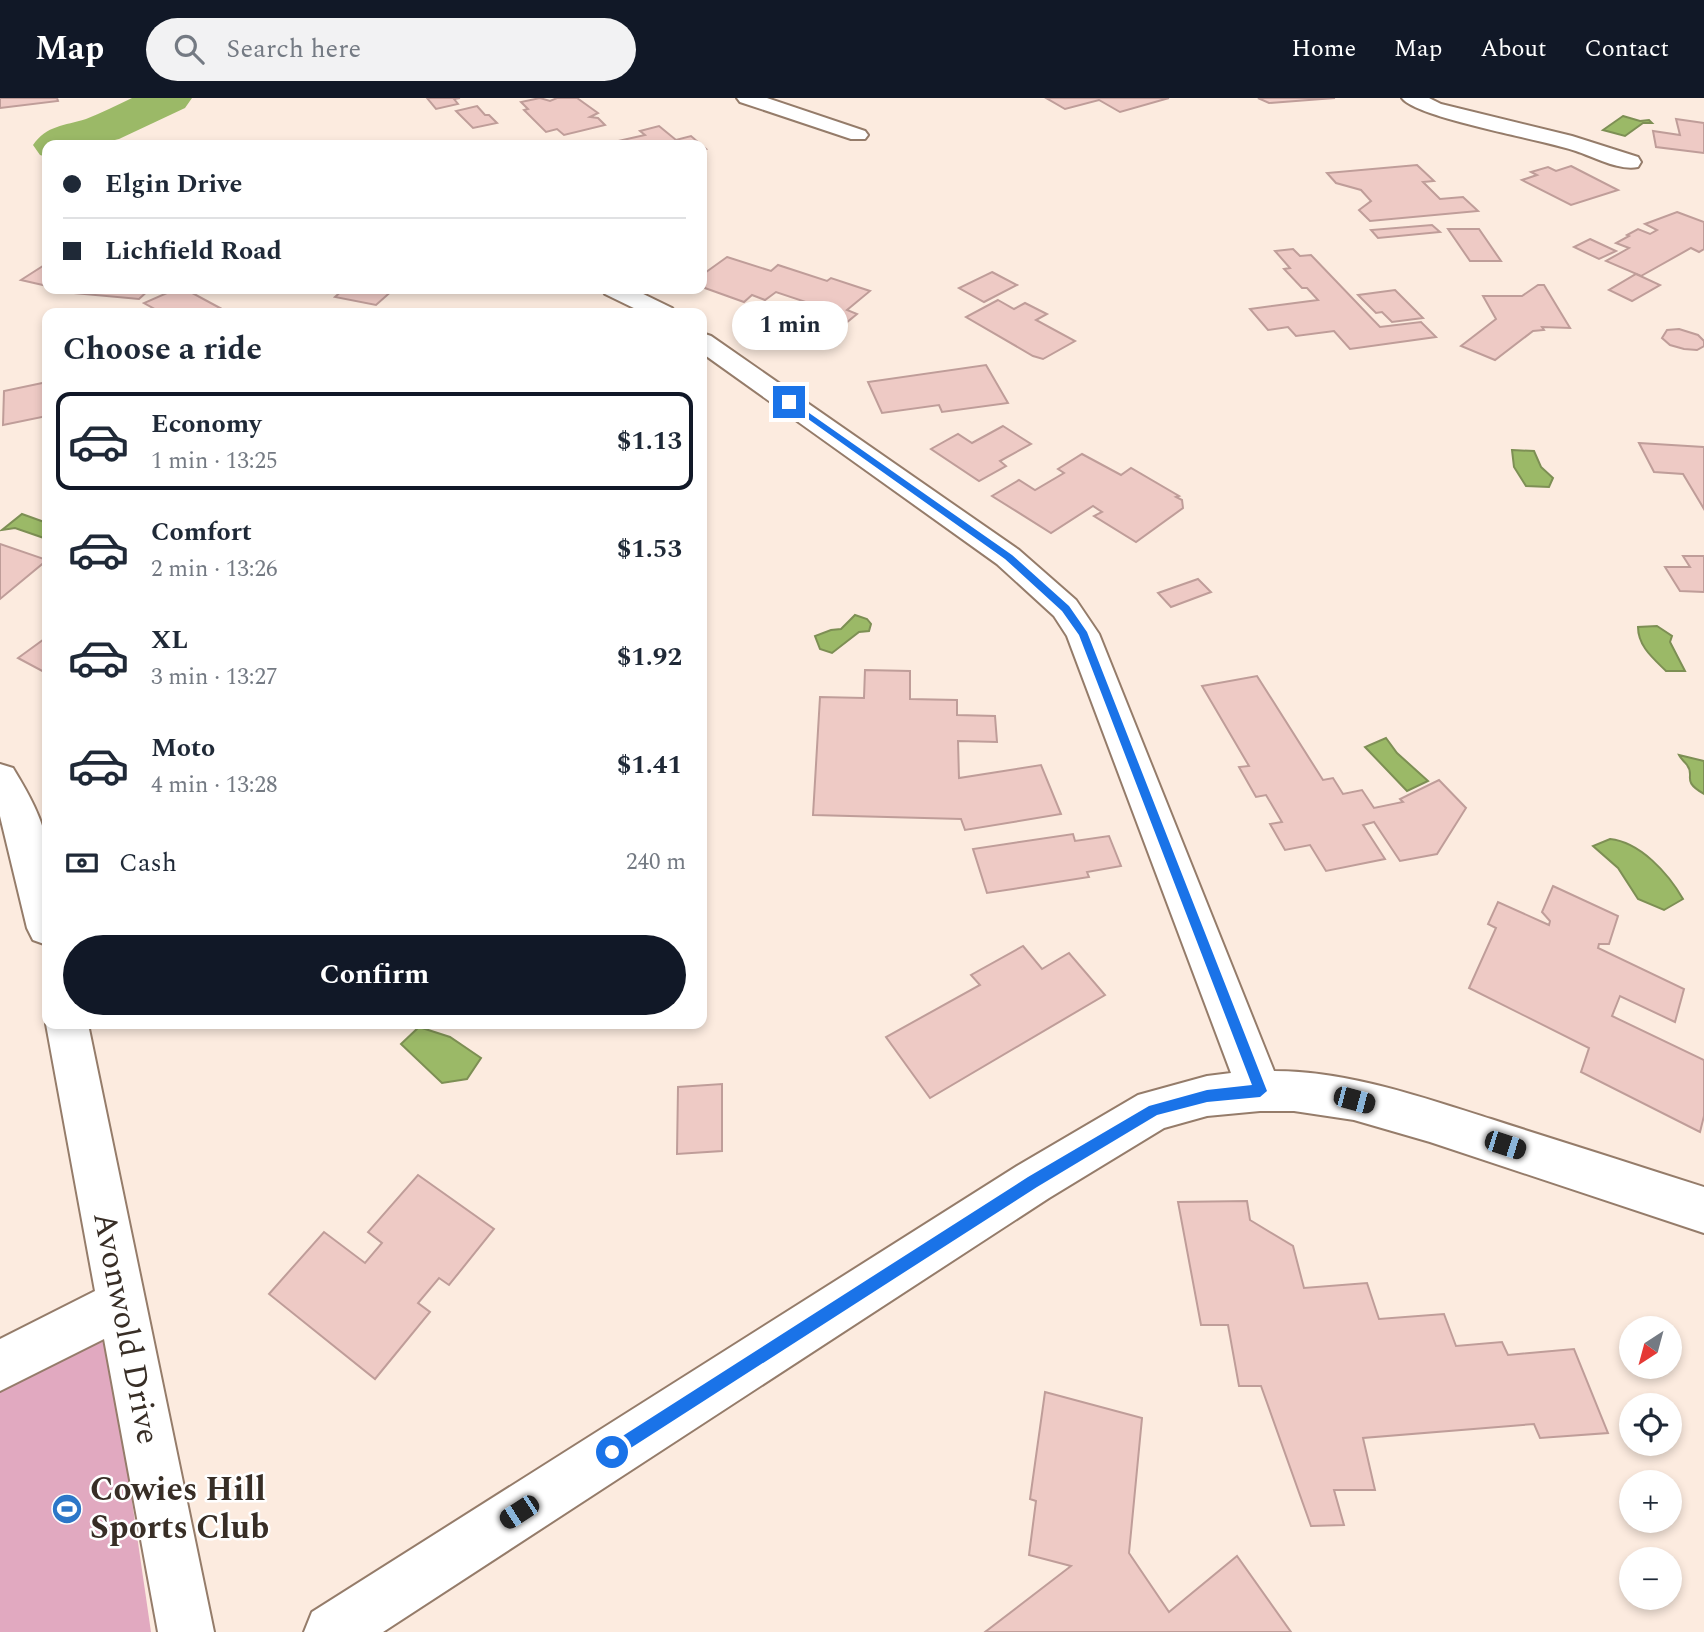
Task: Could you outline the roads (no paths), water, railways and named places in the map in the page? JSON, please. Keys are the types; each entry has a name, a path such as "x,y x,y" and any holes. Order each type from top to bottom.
{"street":[{"path":"747,98 858,135"},
{"path":"1412,98 1434,107 1565,140 1630,162"},
{"path":"624,294 653,308"},
{"path":"707,345 1009,557 1065,608 1083,634 1260,1091"},
{"path":"0,778 10,793 25,838 42,908"},
{"name":"Avonwold Drive","path":"67,1029 186,1632"},
{"path":"332,1632 1033,1182 1154,1110 1207,1096 1260,1091 1294,1091 1354,1100 1430,1121 1704,1210"},
{"path":"0,1366 121,1304"}],"waterway":[{"path":"64,140 102,129 169,98"}],"place":[{"name":"Cowies Hill Sports Club","path":"67,1509"}]}
